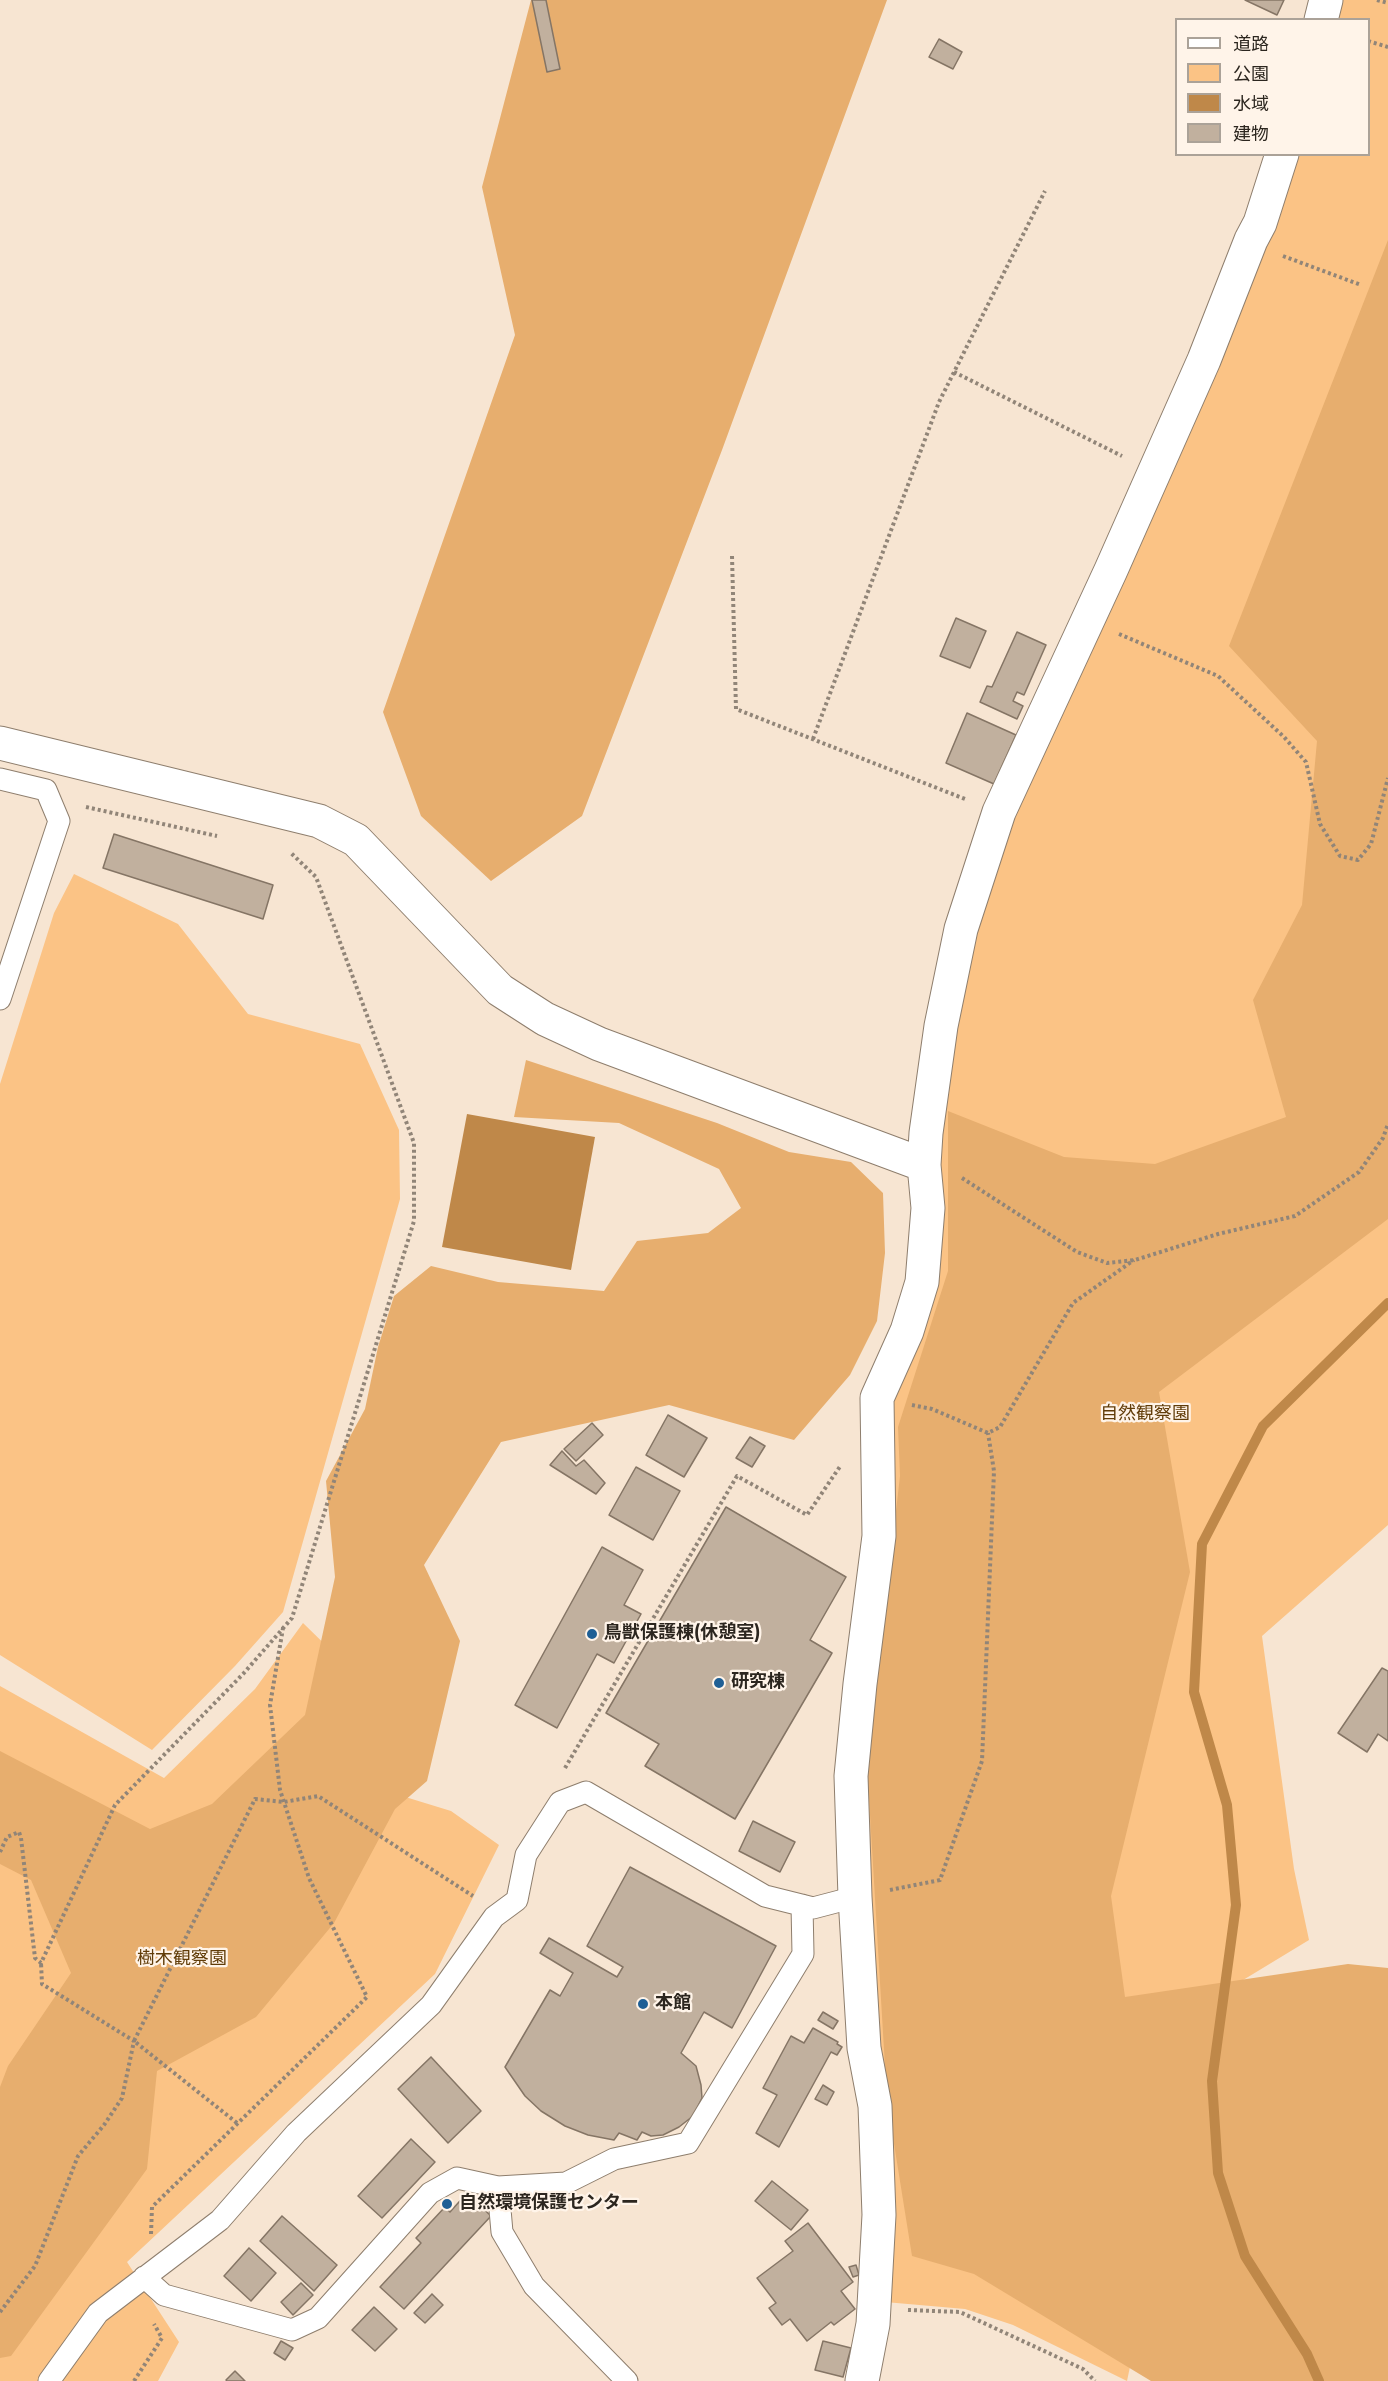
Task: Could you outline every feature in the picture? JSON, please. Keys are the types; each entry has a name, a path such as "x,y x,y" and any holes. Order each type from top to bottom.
{"street":[{"path":"1322,18 1326,0"},
{"path":"862,2381 874,2308 879,2215 875,2106 864,2048 851,1776 860,1683 879,1536 877,1398 907,1331 922,1282 928,1208 924,1165 926,1133 941,1026 961,929 999,812 1204,360 1251,240 1260,223 1281,156"},
{"path":"0,743 319,821 356,840 500,990 545,1019 599,1044 924,1165"}],"lane":[{"path":"0,778 46,790 59,821 0,999"},
{"path":"49,2381 98,2313 220,2220 296,2133 431,2005 494,1917 517,1900 526,1855 560,1802 586,1792 765,1896 813,1908 855,1897"},
{"path":"142,2279 164,2295 292,2331 318,2318 430,2193 457,2178 498,2187 566,2183 614,2158 688,2143 803,1954 802,1905"},
{"path":"498,2187 502,2232 534,2286 627,2381"}],"path":[{"path":"1377,0 1388,3"},
{"path":"1370,42 1388,47"},
{"path":"813,740 939,402 1045,191"},
{"path":"1272,252 1361,285"},
{"path":"954,372 1154,471"},
{"path":"732,556 736,709 999,812"},
{"path":"1087,621 1218,676 1276,729 1306,762 1320,824 1340,856 1358,860 1371,844 1388,778"},
{"path":"53,807 72,804 222,837"},
{"path":"237,2123 134,2041 42,1984 42,1963 115,1805 243,1674 292,1618 414,1221 414,1143 316,878 291,853 280,850"},
{"path":"924,1165 940,1163 1077,1252 1107,1263 1135,1260 1218,1234 1295,1216 1359,1172 1383,1138 1388,1124"},
{"path":"988,1433 1000,1426 1073,1303 1135,1260"},
{"path":"877,1398 932,1408 988,1433"},
{"path":"855,1897 940,1880 982,1761 994,1471 988,1433"},
{"path":"573,1798 562,1773 737,1476 807,1515 853,1447 876,1443"},
{"path":"134,2381 162,2338 142,2279 152,2207 367,1997 309,1878 280,1790 270,1705 283,1628"},
{"path":"0,2312 35,2266 78,2156 104,2125 122,2098 134,2041 255,1799 284,1802 318,1796 499,1913"},
{"path":"0,1852 7,1837 19,1832 34,1958 42,1963"},
{"path":"874,2308 960,2312 1083,2369 1095,2381"}],"green space":[{"path":"531,0 887,0 722,450 582,816 491,881 421,816 383,712 515,335 482,187"},
{"name":"自然観察園","path":"1338,0 1388,0 1388,1525 1262,1636 1294,1869 1309,1940 1197,2008 1157,2238 1127,2381 1013,2325 965,2309 885,2302 858,1771 889,1394 932,1124 973,921 1034,760 1291,156 1370,156 1370,18 1332,18"},
{"path":"1388,240 1388,1219 1159,1392 1190,1572 1111,1896 1125,1997 1348,1964 1388,1968 1388,2381 1151,2381 974,2274 912,2256 887,2100 867,1764 900,1476 898,1427 948,1271 948,1111 1064,1157 1155,1164 1286,1117 1253,1000 1302,905 1317,741 1229,646"},
{"path":"74,874 178,924 248,1014 360,1044 399,1130 400,1199 283,1612 235,1666 152,1750 0,1655 0,1084 54,913"},
{"path":"526,1060 717,1123 789,1152 851,1162 883,1193 885,1253 877,1321 850,1375 794,1440 669,1405 501,1442 424,1565 460,1641 427,1781 395,1809 334,1923 256,2017 157,2071 147,2169 11,2356 0,2358 0,2087 8,2066 71,1973 31,1880 0,1864 0,1751 150,1829 212,1804 305,1715 335,1577 326,1481 365,1409 378,1347 394,1296 431,1266 498,1282 604,1291 637,1241 708,1233 741,1208 719,1169 619,1123 514,1117"},
{"name":"樹木観察園","path":"303,1623 388,1706 350,1780 451,1811 499,1845 435,1974 127,2262 179,2342 158,2381 0,2381 0,1686 164,1778 255,1689"}],"water":[{"path":"467,1114 595,1137 571,1270 442,1247"}],"building":[{"path":"532,0 546,0 560,69 547,72"},
{"path":"1245,0 1284,0 1277,15"},
{"path":"939,39 962,52 953,69 929,57"},
{"path":"956,618 986,631 970,668 940,656"},
{"path":"1017,632 1046,645 1024,695 1017,692 1013,701 1023,706 1017,719 980,702 987,686 992,687"},
{"path":"967,713 1016,735 994,784 946,763"},
{"path":"114,834 273,885 263,919 103,868"},
{"path":"668,1415 707,1438 684,1477 646,1455"},
{"path":"592,1423 603,1435 576,1461 564,1449"},
{"path":"750,1437 765,1446 752,1467 736,1458"},
{"path":"562,1451 576,1466 584,1460 605,1483 596,1494 550,1465"},
{"path":"636,1467 680,1491 653,1540 609,1515"},
{"name":"研究棟","path":"726,1507 846,1577 810,1640 832,1653 735,1819 645,1766 659,1744 606,1713"},
{"name":"鳥獣保護棟(休憩室)","path":"602,1547 643,1570 624,1605 641,1614 614,1663 597,1654 557,1728 515,1705"},
{"path":"1382,1668 1388,1671 1388,1741 1378,1734 1367,1752 1338,1733"},
{"path":"753,1821 795,1842 780,1872 739,1851"},
{"name":"本館","path":"630,1867 776,1946 732,2028 704,2012 681,2053 696,2066 701,2085 702,2098 693,2116 679,2127 663,2135 651,2136 642,2132 637,2140 619,2133 614,2140 588,2135 565,2126 541,2111 525,2096 505,2067 550,1990 560,1996 573,1973 540,1953 549,1938 617,1977 623,1967 587,1946"},
{"path":"823,2012 838,2021 833,2029 818,2020"},
{"path":"813,2028 838,2042 837,2044 842,2047 837,2055 831,2052 779,2147 756,2133 777,2095 763,2088 791,2036 804,2043"},
{"path":"431,2057 481,2111 448,2143 398,2089"},
{"path":"823,2085 834,2092 827,2105 815,2099"},
{"path":"411,2139 435,2162 382,2218 358,2196"},
{"path":"772,2181 808,2210 791,2230 755,2201"},
{"path":"467,2193 491,2216 404,2309 380,2287 421,2243 416,2238 445,2207 450,2212"},
{"path":"282,2216 337,2265 314,2291 260,2241"},
{"path":"808,2223 853,2282 841,2291 855,2309 834,2325 831,2322 807,2341 790,2319 782,2325 769,2308 776,2303 757,2278 793,2251 785,2241"},
{"path":"249,2248 276,2273 251,2301 224,2276"},
{"path":"856,2265 859,2275 853,2277 849,2267"},
{"path":"301,2283 313,2295 293,2315 281,2302"},
{"path":"432,2294 443,2305 425,2323 414,2313"},
{"path":"374,2307 397,2329 375,2351 352,2330"},
{"path":"281,2341 293,2348 285,2360 274,2353"},
{"path":"823,2341 851,2348 843,2377 815,2370"},
{"path":"235,2371 245,2381 227,2381"}],"waterway":[{"path":"1319,2381 1307,2354 1245,2256 1218,2173 1212,2081 1236,1905 1227,1805 1194,1692 1202,1544 1263,1426 1388,1303"}],"place":[{"name":"鳥獣保護棟(休憩室)","path":"592,1634"},
{"name":"研究棟","path":"719,1683"},
{"name":"本館","path":"643,2004"},
{"name":"自然環境保護センター","path":"447,2204"}]}
